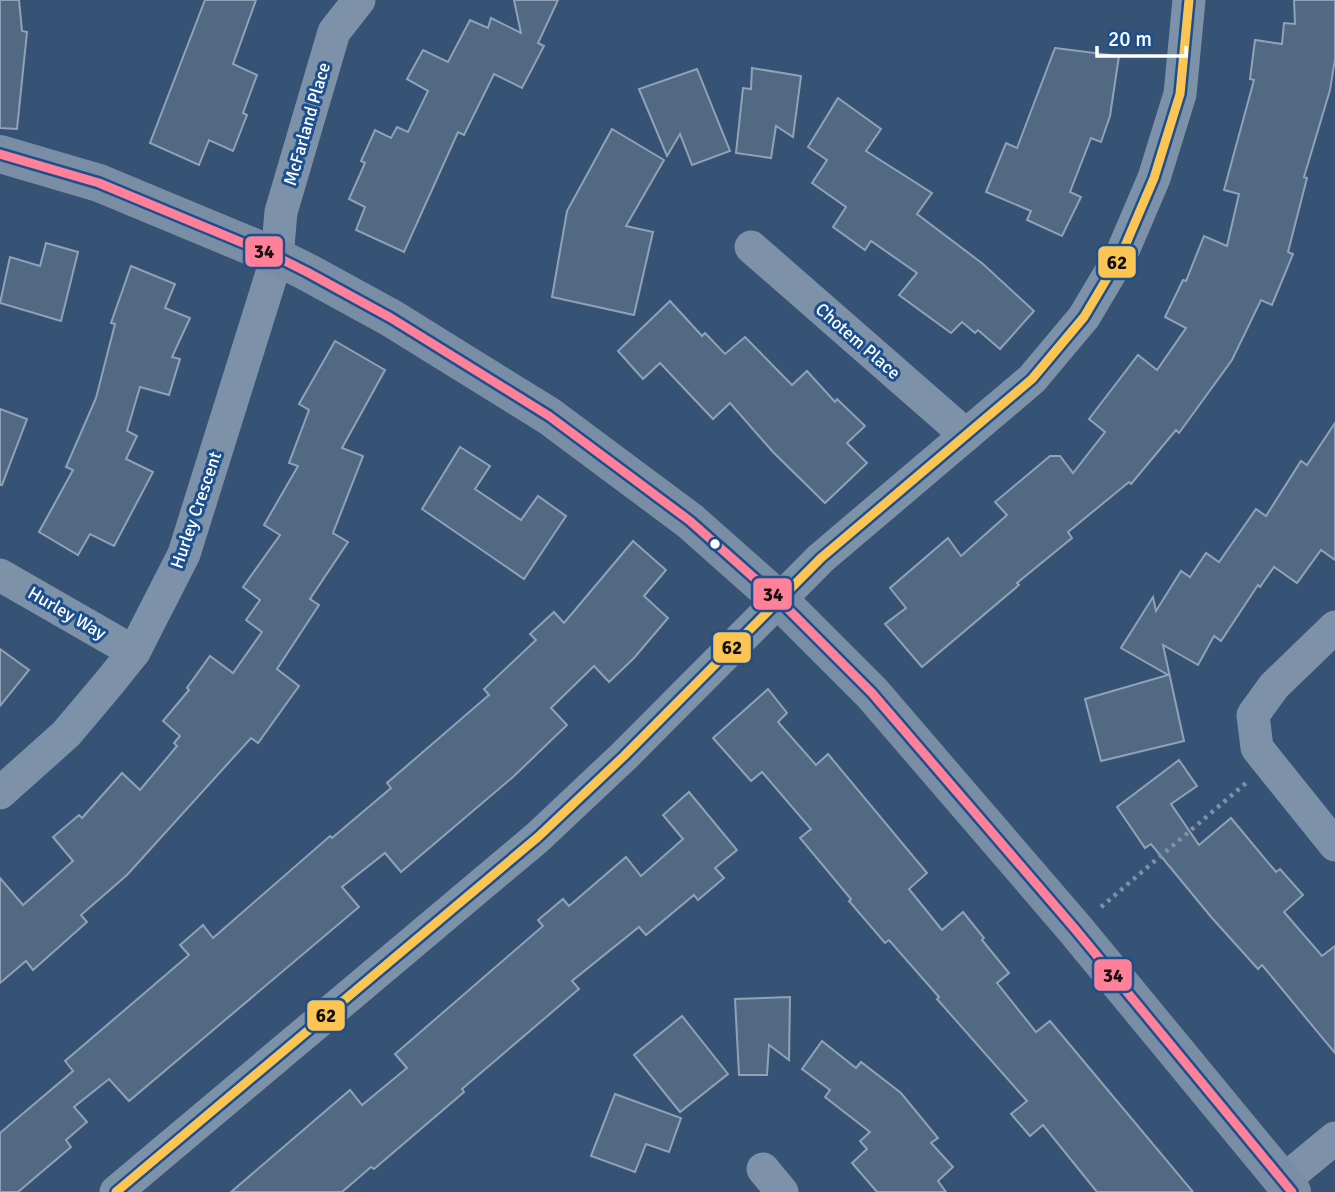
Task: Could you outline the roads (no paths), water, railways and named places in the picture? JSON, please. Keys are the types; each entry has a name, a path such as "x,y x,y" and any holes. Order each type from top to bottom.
{"street":[{"name":"McFarland Place","path":"277,257 281,212 334,32 359,0"},
{"path":"116,1192 538,836 624,755 821,558 1032,379 1084,317 1122,253 1154,178 1180,94 1189,0"},
{"path":"0,155 99,183 277,257 391,318 549,416 690,521 779,600 872,693 1075,929 1288,1187 1335,1138"},
{"name":"Chotem Place","path":"751,247 966,435"},
{"name":"Hurley Crescent","path":"0,793 66,734 134,652 184,554 277,257"},
{"name":"Hurley Way","path":"0,575 134,652"},
{"path":"1335,627 1274,686 1253,715 1257,748 1335,845"}]}
